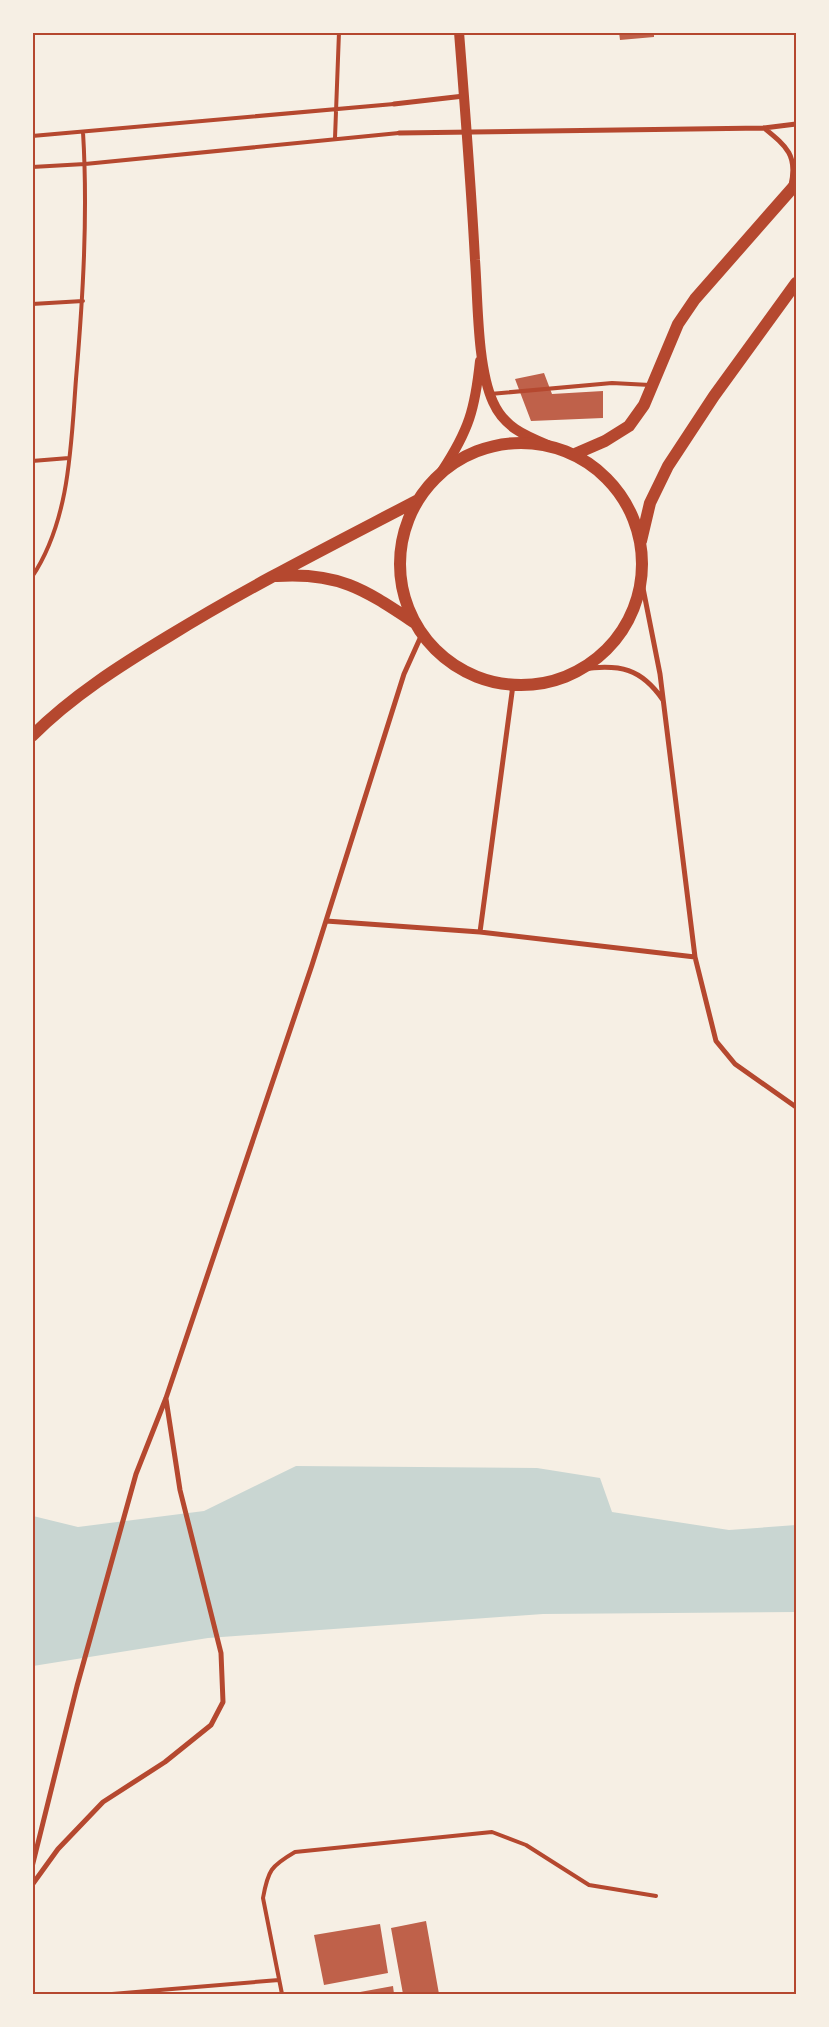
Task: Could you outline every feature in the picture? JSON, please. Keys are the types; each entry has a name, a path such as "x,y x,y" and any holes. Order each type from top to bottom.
{"main road":[{"path":"459,32 468,132 481,353 490,394 502,419 519,433 575,454 605,476 628,506 641,541"},
{"path":"575,454 605,441 629,426 644,405 678,324 695,299 793,187"},
{"path":"272,577 301,575 345,581 376,597 419,629 440,654 462,670 487,680 513,685 549,682 582,669 610,646 631,617 642,583 641,541 650,503 668,466 714,396 796,283"},
{"path":"419,629 403,593 399,561 404,529 418,500 442,471 461,442 470,420 476,395 481,353"},
{"path":"442,471 474,452 510,443 548,445"},
{"path":"32,736 56,712 133,658 240,592 418,500"}],"street":[{"path":"394,104 464,96"},
{"path":"399,134 764,128 796,124"},
{"path":"764,128 784,144 792,158 793,187"},
{"path":"642,583 660,674 695,957 716,1041 735,1064 796,1107"},
{"path":"32,1867 78,1686 136,1474 166,1398 326,920 419,629"},
{"path":"582,669 614,668 641,675 652,684 663,700"},
{"path":"480,932 513,685"},
{"path":"326,920 480,932 695,957"},
{"path":"32,1885 58,1849 103,1802 165,1762 212,1725 223,1702 221,1653 180,1490 166,1398"}],"lane":[{"path":"335,138 339,32"},
{"path":"32,136 394,104"},
{"path":"32,577 47,555 61,508 69,458 83,301 85,164 83,132"},
{"path":"32,166 85,164 335,138 399,134"},
{"path":"32,304 83,301"},
{"path":"490,394 612,383 652,385"},
{"path":"32,461 69,458"},
{"path":"282,1994 263,1898 266,1882 274,1865 295,1852 492,1832 526,1845 589,1885 656,1896"},
{"path":"112,1994 279,1980"}],"shaded area":[{"path":"296,1466 537,1468 600,1478 612,1512 729,1530 796,1525 796,1612 543,1614 208,1638 33,1666 33,1516 78,1527 204,1511"}],"building":[{"path":"619,32 654,32 654,37 620,40"},
{"path":"544,373 552,394 603,391 603,418 531,421 515,379"},
{"path":"426,1921 439,1994 403,1994 391,1928"},
{"path":"380,1924 388,1973 324,1985 314,1935"},
{"path":"393,1986 394,1994 361,1994 360,1992"}]}
